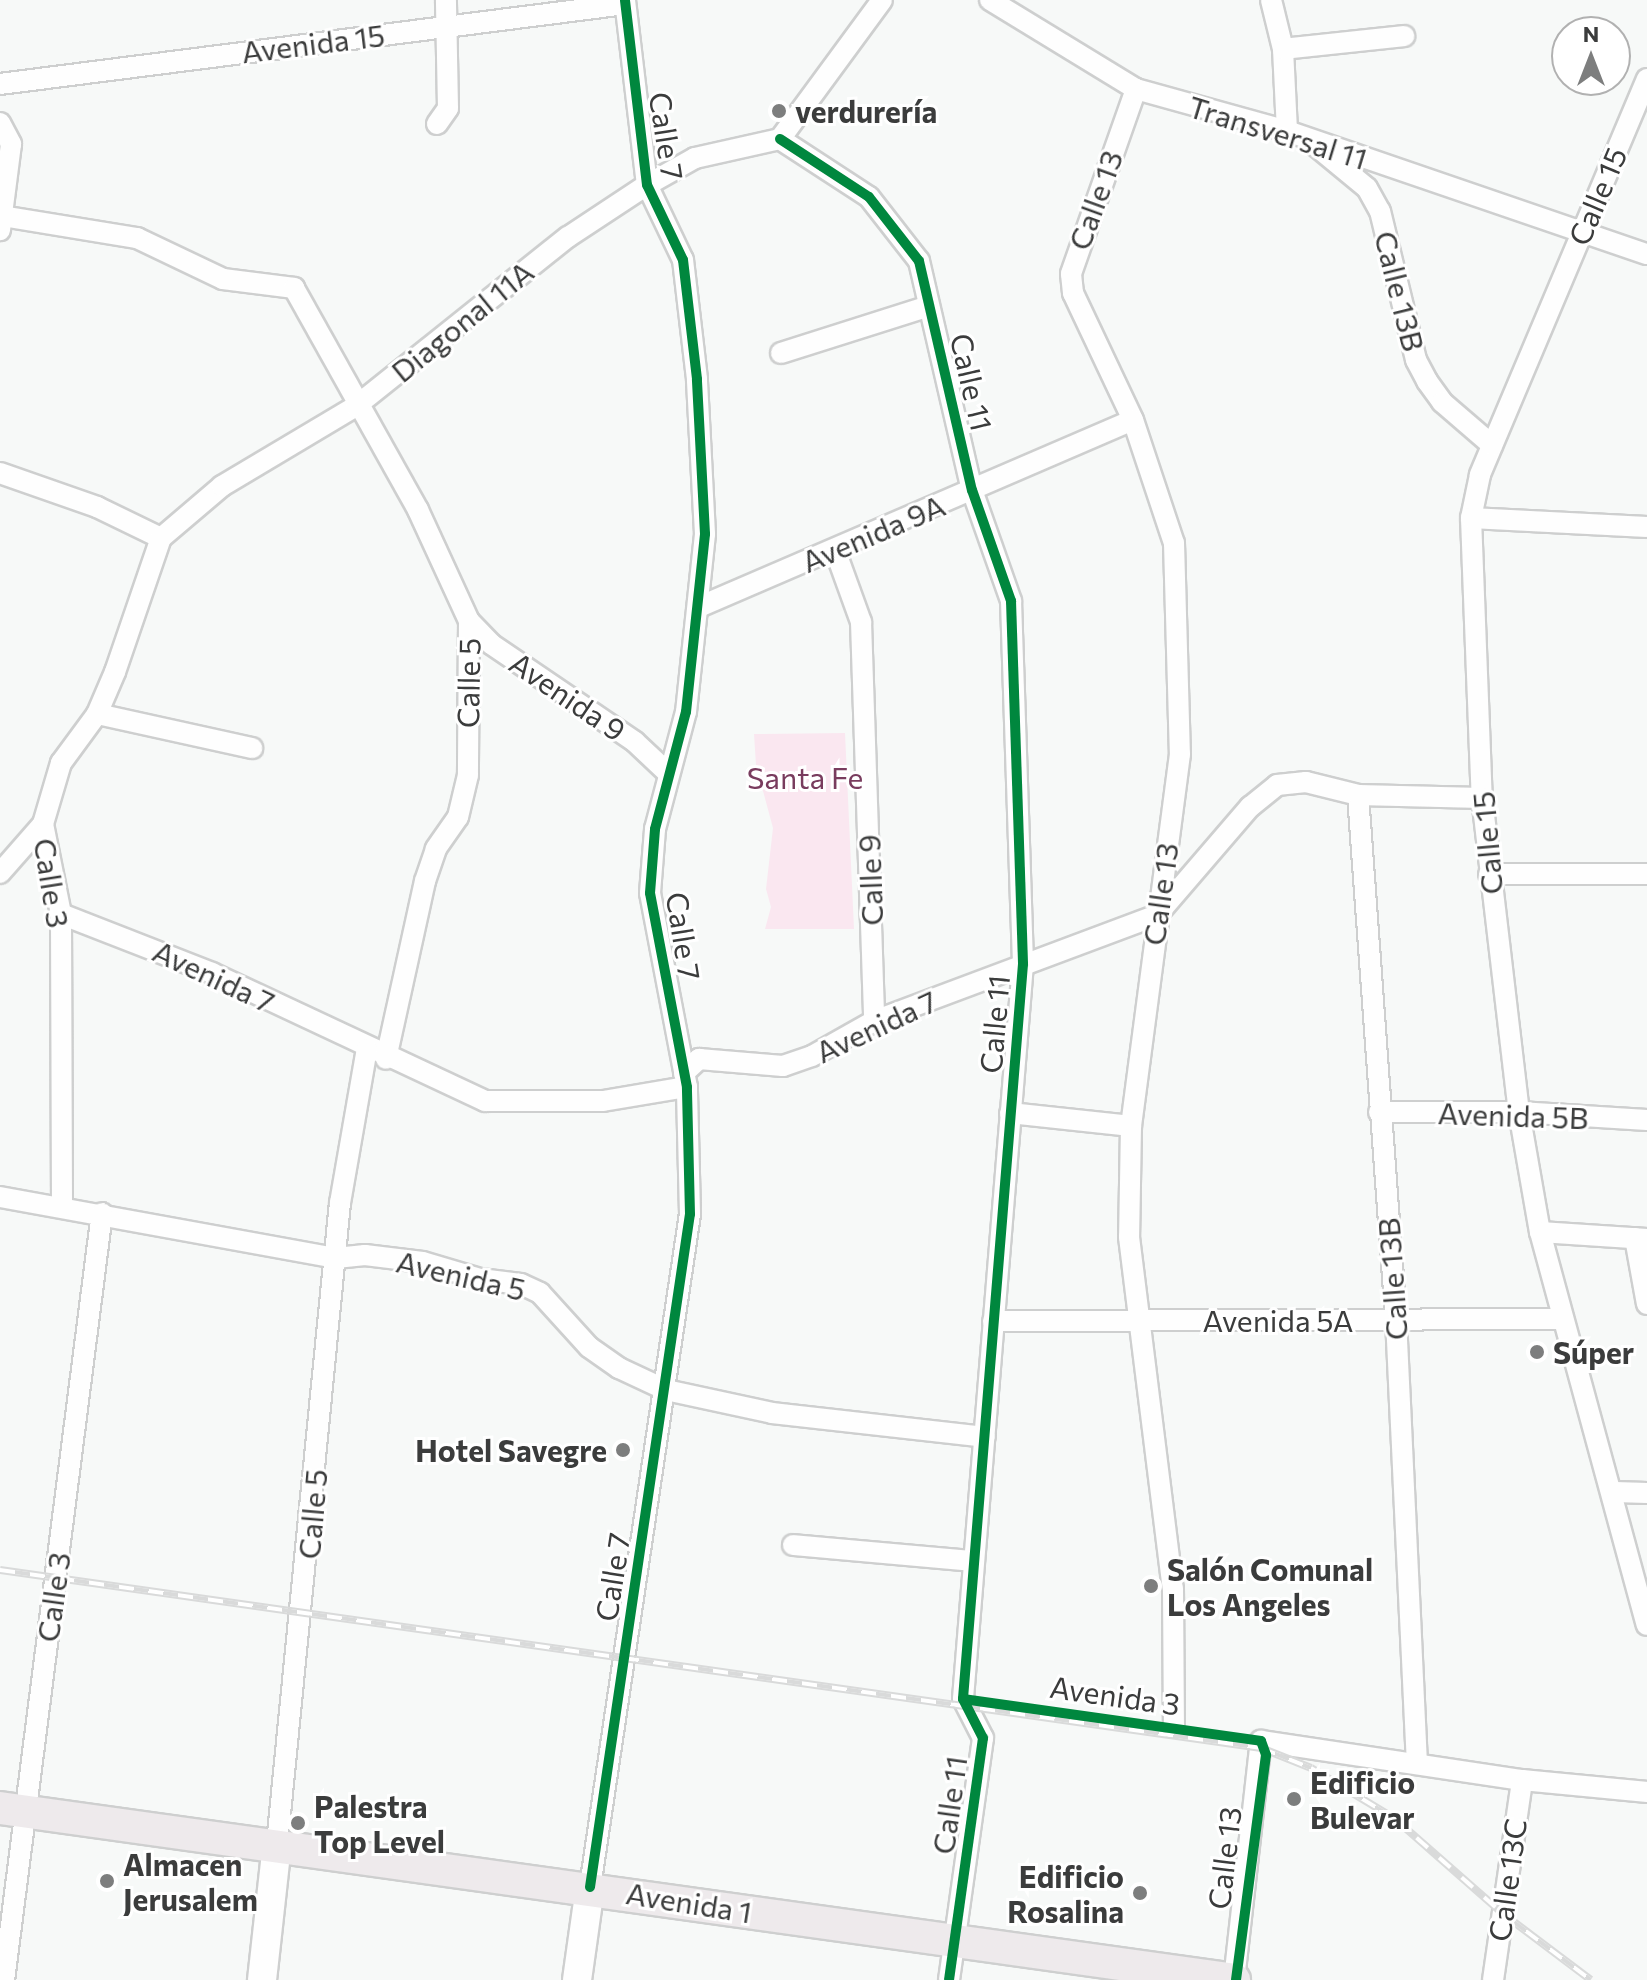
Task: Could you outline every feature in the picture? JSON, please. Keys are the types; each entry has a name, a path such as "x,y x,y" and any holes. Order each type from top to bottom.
{"main road":[{"name":"Avenida 1","path":"12,1810 590,1887 954,1942 1234,1980"},
{"name":"Calle 5","path":"262,1980 277,1844"},
{"name":"Calle 7","path":"577,1980 590,1887"}],"street":[{"path":"437,124 448,108 446,0"},
{"path":"780,139 882,0"},
{"name":"Transversal 11","path":"990,0 1136,89 1287,131 1647,254"},
{"path":"1271,0 1283,49 1287,131"},
{"name":"Avenida 15","path":"0,84 625,2"},
{"name":"Calle 7","path":"590,1887 690,1214 686,1080 650,893 667,772 686,712 701,606 705,534 697,379 683,260 647,185 625,2"},
{"path":"1283,49 1404,36"},
{"name":"Calle 15","path":"1647,79 1492,445 1471,518 1482,798 1519,1112 1540,1232 1615,1492 1647,1625"},
{"name":"Calle 13","path":"1136,89 1071,274 1073,293 1133,420 1174,543 1180,754 1131,1126 1129,1237 1137,1321 1173,1589 1178,1670 1174,1727"},
{"path":"0,123 11,144 1,223"},
{"name":"Calle 13B","path":"1307,138 1367,188 1391,242 1416,360 1442,402 1492,445"},
{"name":"Diagonal 11A","path":"161,538 222,486 356,406 568,237 630,201 647,185 695,158 780,139"},
{"name":"Calle 11","path":"780,139 869,197 919,261 972,490 1011,601 1023,964 963,1699 983,1738 949,1980"},
{"name":"Calle 5","path":"1,223 137,238 223,279 294,288 356,406 418,510 469,621 468,775 458,817 436,849 425,881 386,1059"},
{"path":"781,353 929,306"},
{"name":"Avenida 9A","path":"701,606 1133,420"},
{"path":"0,473 97,507 161,538"},
{"path":"1471,518 1647,527"},
{"name":"Calle 3","path":"62,1205 61,914 43,824 61,763 97,714 161,538"},
{"name":"Calle 9","path":"835,550 861,622 874,1021"},
{"name":"Avenida 9","path":"469,621 491,644 635,742 667,772"},
{"path":"97,714 252,748"},
{"name":"Avenida 7","path":"61,914 212,973 386,1059 485,1101 603,1101 686,1080 699,1059 783,1066 812,1056 874,1021 1157,915 1250,807 1277,785 1306,782 1358,795 1482,798"},
{"name":"Calle 13B","path":"1358,795 1396,1319 1417,1764"},
{"path":"0,873 43,824"},
{"path":"1489,874 1647,874"},
{"name":"Calle 5","path":"277,1844 336,1258 353,1110 367,1049"},
{"name":"Avenida 5B","path":"1379,1112 1519,1112 1647,1120"},
{"path":"1010,1113 1131,1126"},
{"name":"Avenida 5","path":"0,1197 62,1205 336,1258 365,1255 423,1262 480,1279 521,1284 540,1293 589,1347 619,1368 666,1390 772,1413 985,1437"},
{"name":"Calle 3","path":"4,1980 12,1810 102,1213"},
{"path":"1540,1232 1641,1239 1647,1304"},
{"name":"Avenida 5A","path":"993,1321 1563,1319"},
{"path":"1615,1492 1647,1493"},
{"path":"793,1545 972,1561"},
{"name":"Calle 13","path":"1234,1980 1261,1741 1417,1764"},
{"path":"1417,1764 1522,1780 1647,1792"},
{"name":"Calle 13C","path":"1493,1980 1522,1780"}],"green space":[{"name":"Santa Fe","path":"845,733 854,929 765,929 771,907 766,889 773,828 756,765 754,734"}],"railway":[{"path":"0,1570 1261,1748 1311,1768 1394,1818 1502,1913 1591,1980"}],"cycle path":[{"path":"590,1887 690,1214 687,1087 650,893 655,829 686,712 705,534 697,379 683,260 647,185 625,0"},
{"path":"780,139 869,197 919,261 972,490 1011,601 1023,964 963,1699 983,1738 949,1980"},
{"name":"Avenida 3","path":"963,1699 1261,1741 1266,1755 1236,1980"}],"place":[{"name":"verdurería","path":"779,111"},
{"name":"Súper","path":"1537,1352"},
{"name":"Hotel Savegre","path":"623,1450"},
{"name":"Salón Comunal Los Angeles","path":"1151,1586"},
{"name":"Edificio Bulevar","path":"1294,1799"},
{"name":"Palestra Top Level","path":"298,1823"},
{"name":"Almacen Jerusalem","path":"107,1881"},
{"name":"Edificio Rosalina","path":"1140,1893"}]}
